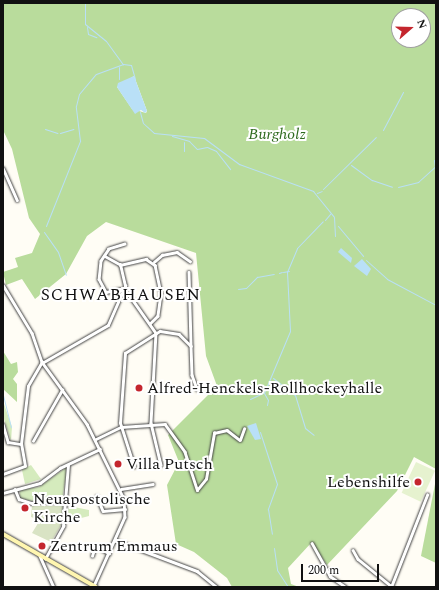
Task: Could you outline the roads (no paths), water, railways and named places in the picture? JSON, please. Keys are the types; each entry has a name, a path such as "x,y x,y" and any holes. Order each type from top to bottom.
{"main road":[{"path":"3,534 94,587"}],"street":[{"path":"3,168 17,200"},
{"path":"124,291 107,292 101,287 98,272 104,256 110,248 125,244"},
{"path":"154,262 162,256 177,252 190,261"},
{"path":"104,256 120,265 146,260 154,262"},
{"path":"150,324 158,316 161,294 154,262"},
{"path":"120,265 124,291 156,333 151,423 161,465"},
{"path":"189,272 192,375 197,389"},
{"path":"3,285 16,310 32,333 42,362 96,439 121,490 125,509 115,540 94,587"},
{"path":"3,474 24,468 20,444 28,386 42,362 103,331 124,291"},
{"path":"134,468 121,427 124,355 156,333 179,334 191,346"},
{"path":"33,440 62,390"},
{"path":"96,439 121,427 151,423 169,426 190,462 197,490 206,479 214,434 227,430 240,440 244,429"},
{"path":"3,424 7,441 20,444"},
{"path":"3,493 40,483 68,464 100,449"},
{"path":"54,587 42,558 63,526 68,464"},
{"path":"121,490 152,484"},
{"path":"15,489 19,499 31,503 65,503"},
{"path":"353,550 358,559 391,586 427,495"},
{"path":"97,496 103,511 125,509"},
{"path":"115,540 197,571 217,587"},
{"path":"312,543 330,576 346,587"},
{"path":"92,556 95,546 109,553"}],"water":[{"path":"134,76 147,111 145,113 141,110 135,114 117,87 118,83"},
{"path":"341,248 352,258 351,263 338,252"},
{"path":"362,259 371,269 367,276 354,266"},
{"path":"256,423 261,439 255,440 247,426"}],"waterway":[{"path":"85,3 85,24 106,41 123,64 131,65 135,79"},
{"path":"87,27 88,34 96,37"},
{"path":"46,226 80,141 76,106 79,94 96,74 123,64"},
{"path":"119,67 119,79"},
{"path":"383,130 403,92"},
{"path":"140,112 143,123 154,133 204,138 239,164 313,191 334,217 335,236"},
{"path":"45,129 57,133"},
{"path":"60,133 73,129"},
{"path":"172,136 189,141 197,149 207,147 216,151 230,169"},
{"path":"323,189 376,137"},
{"path":"184,142 184,151"},
{"path":"434,160 435,167"},
{"path":"351,165 372,180 392,187"},
{"path":"398,187 418,182 436,166"},
{"path":"317,193 322,191"},
{"path":"325,220 330,214"},
{"path":"267,405 268,400 264,393 290,331 287,272 297,248 323,221"},
{"path":"338,226 363,256"},
{"path":"44,232 58,252 66,275"},
{"path":"366,260 387,279 436,305"},
{"path":"283,272 289,271"},
{"path":"238,289 246,288 257,277 274,274"},
{"path":"273,378 295,395 305,428 314,435"},
{"path":"250,399 263,393"},
{"path":"3,395 11,427"},
{"path":"260,432 277,484 268,509 272,534"},
{"path":"274,548 277,570 288,587"}],"place":[{"name":"Alfred-Henckels-Rollhockeyhalle","path":"139,388"},
{"name":"Villa Putsch","path":"118,464"},
{"name":"Lebenshilfe","path":"418,482"},
{"name":"Neuapostolische Kirche","path":"25,508"},
{"name":"Zentrum Emmaus","path":"42,546"}],"district":[{"name":"SCHWABHAUSEN","path":"121,296"}],"park label":[{"name":"Burgholz","path":"277,134"}]}
